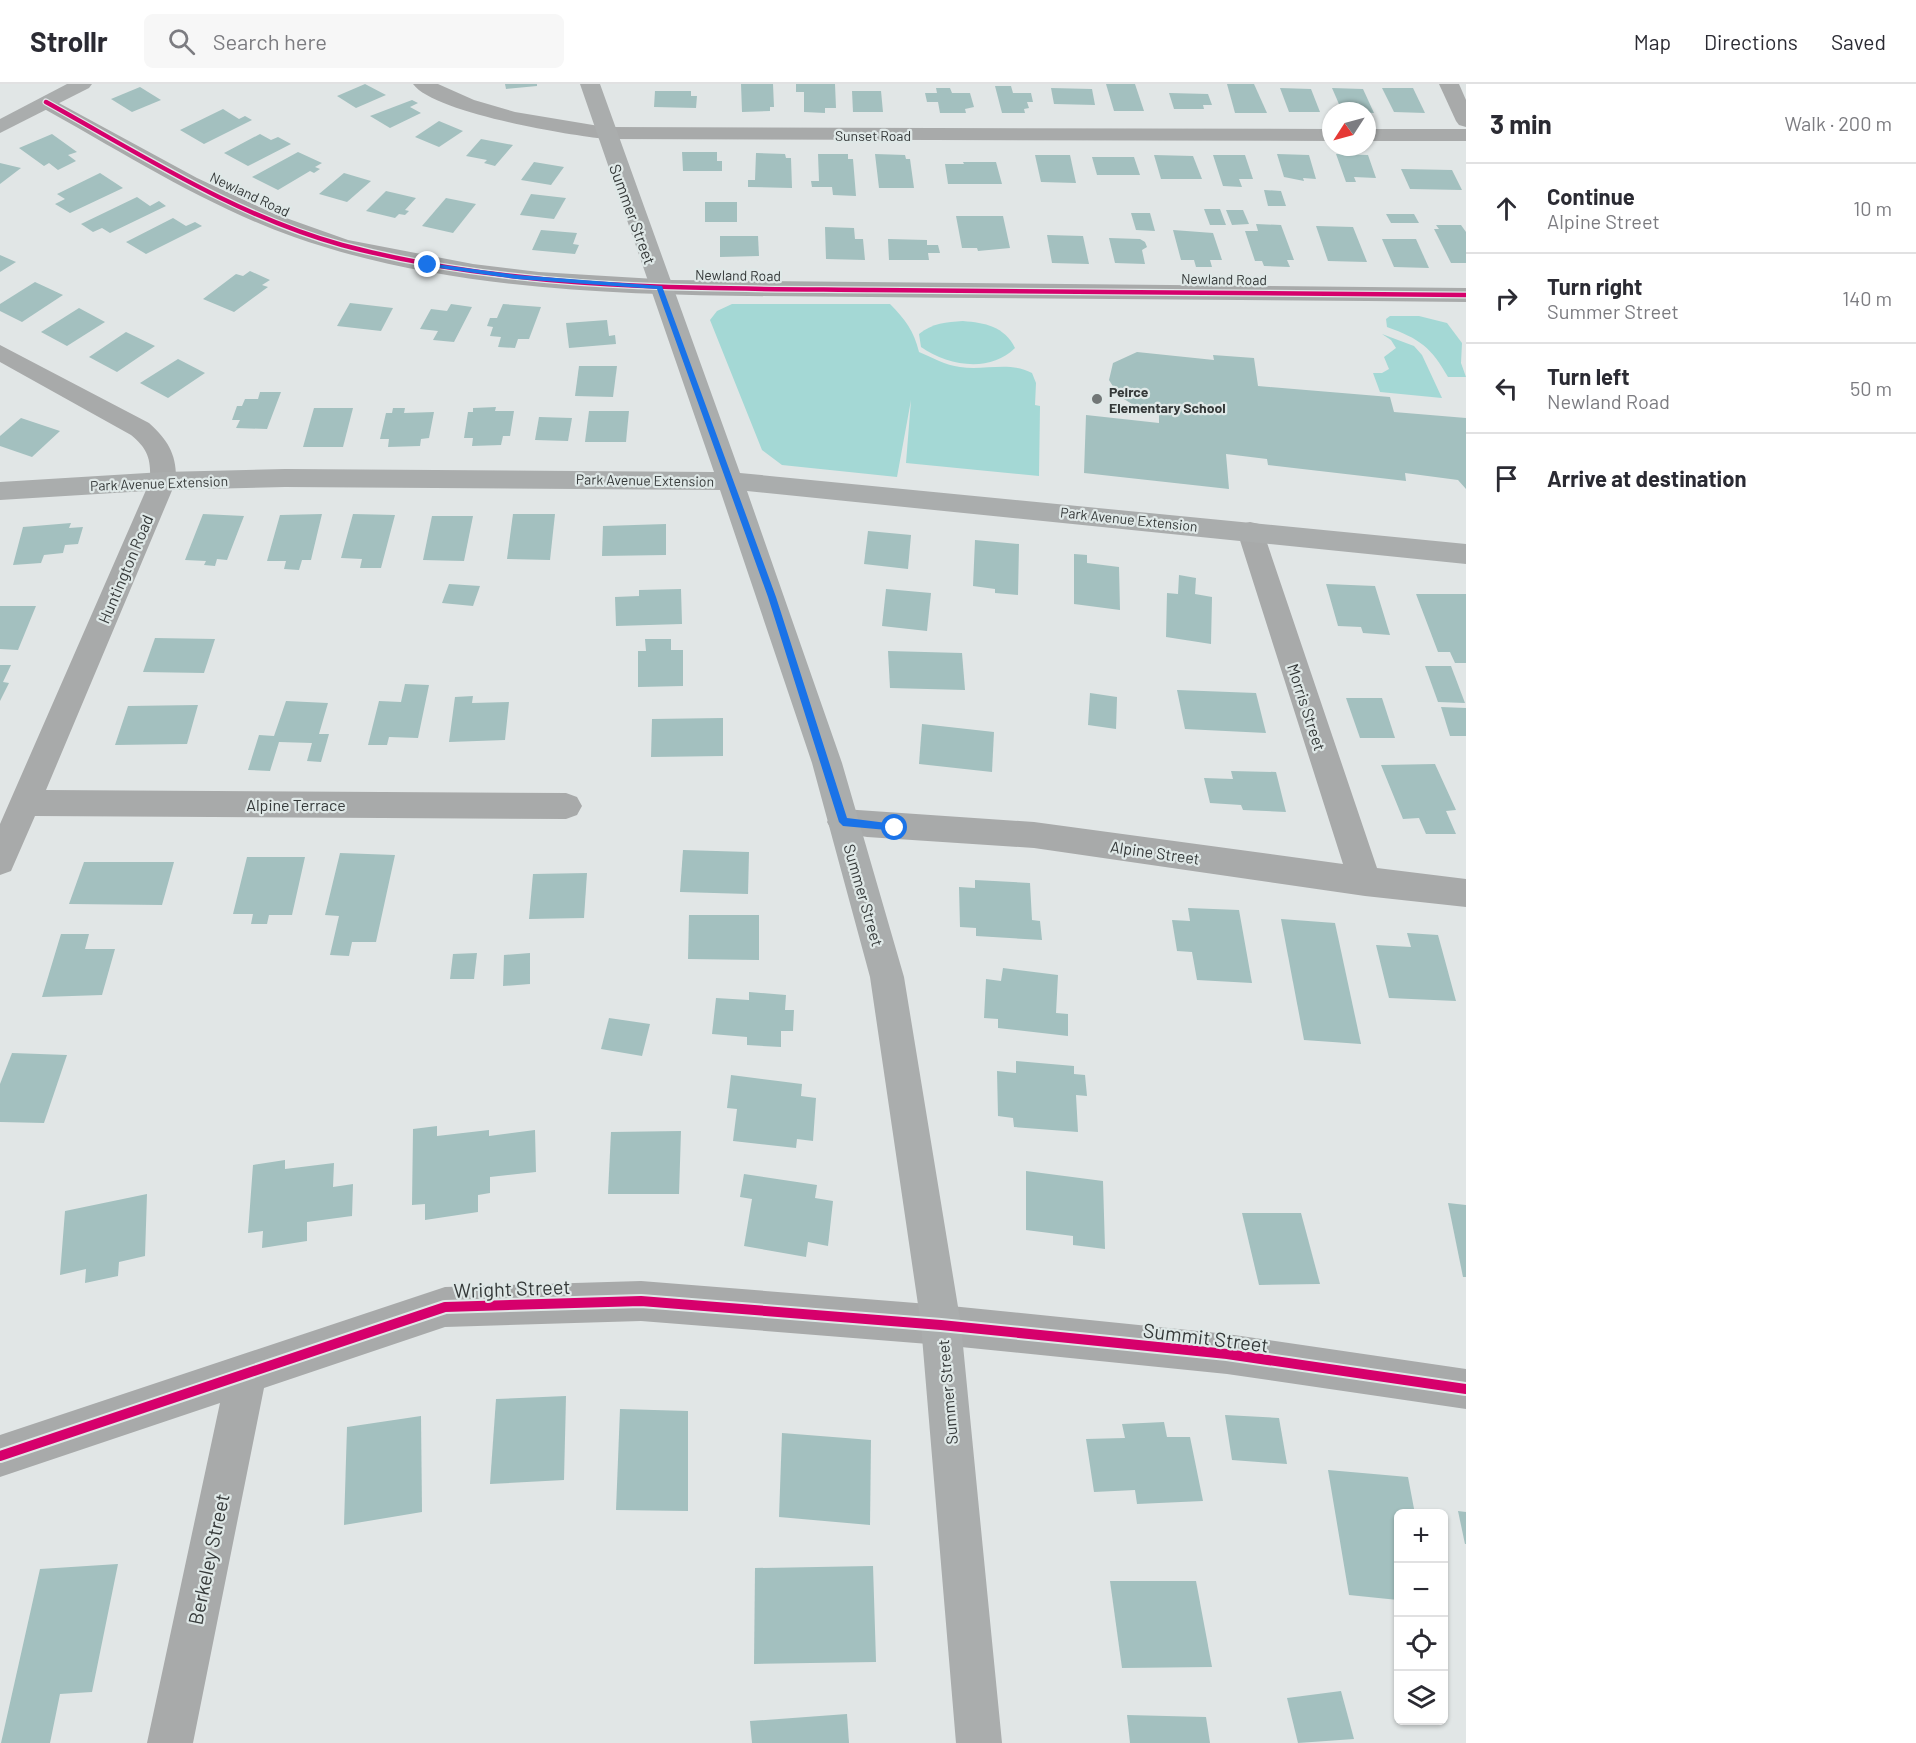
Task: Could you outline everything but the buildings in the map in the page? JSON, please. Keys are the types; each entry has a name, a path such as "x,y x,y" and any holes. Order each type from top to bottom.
{"main road":[{"path":"0,127 82,84"},
{"name":"Summer Street","path":"590,84 605,133 783,630 843,822 887,977 940,1325 980,1743"},
{"name":"Park Avenue Extension","path":"0,491 163,481 285,478 731,481 1466,554"}],"street":[{"name":"Sunset Road","path":"423,84 465,105 495,115 528,123 605,133 1322,135"},
{"path":"1449,84 1466,121"},
{"name":"Newland Road","path":"46,102 268,220 339,244 428,265 517,277 660,287 1466,296"},
{"path":"1376,135 1466,135"},
{"name":"Huntington Road","path":"0,352 140,429 156,442 165,460 163,481 0,861"},
{"name":"Morris Street","path":"1250,531 1365,882"},
{"name":"Alpine Terrace","path":"26,802 566,806"},
{"name":"Alpine Street","path":"843,822 895,828 1032,834 1365,882 1466,893"},
{"name":"Wright Street","path":"0,1456 445,1307 641,1301 940,1325"},
{"name":"Summit Street","path":"940,1325 1227,1354 1466,1389"},
{"name":"Berkeley Street","path":"170,1743 246,1375"}],"shaded area":[{"path":"732,304 890,304 908,326 919,352 955,366 1006,367 1024,369 1032,373 1036,383 1035,405 1040,406 1039,476 906,463 911,400 897,477 782,465 762,450 710,320 717,311"},
{"path":"1390,316 1419,316 1447,323 1462,343 1461,363 1466,377 1448,377 1424,345 1387,327 1386,319"},
{"path":"963,321 979,323 1000,330 1015,348 994,361 969,364 944,359 921,347 919,334 924,330 940,324"},
{"path":"1382,334 1414,346 1422,355 1442,398 1380,392 1373,373 1382,373 1389,369 1384,357 1396,348 1391,340"}],"cycle path":[{"path":"46,102 190,182 264,218 342,245 407,260 473,271 539,279 672,287 1466,295"},
{"path":"0,1456 445,1307 641,1301 941,1325 1227,1354 1466,1389"}],"place":[{"name":"Peirce Elementary School","path":"1097,399"}],"route":[{"path":"428,265 517,277 660,287 772,597 827,763 843,822 895,828"}]}
